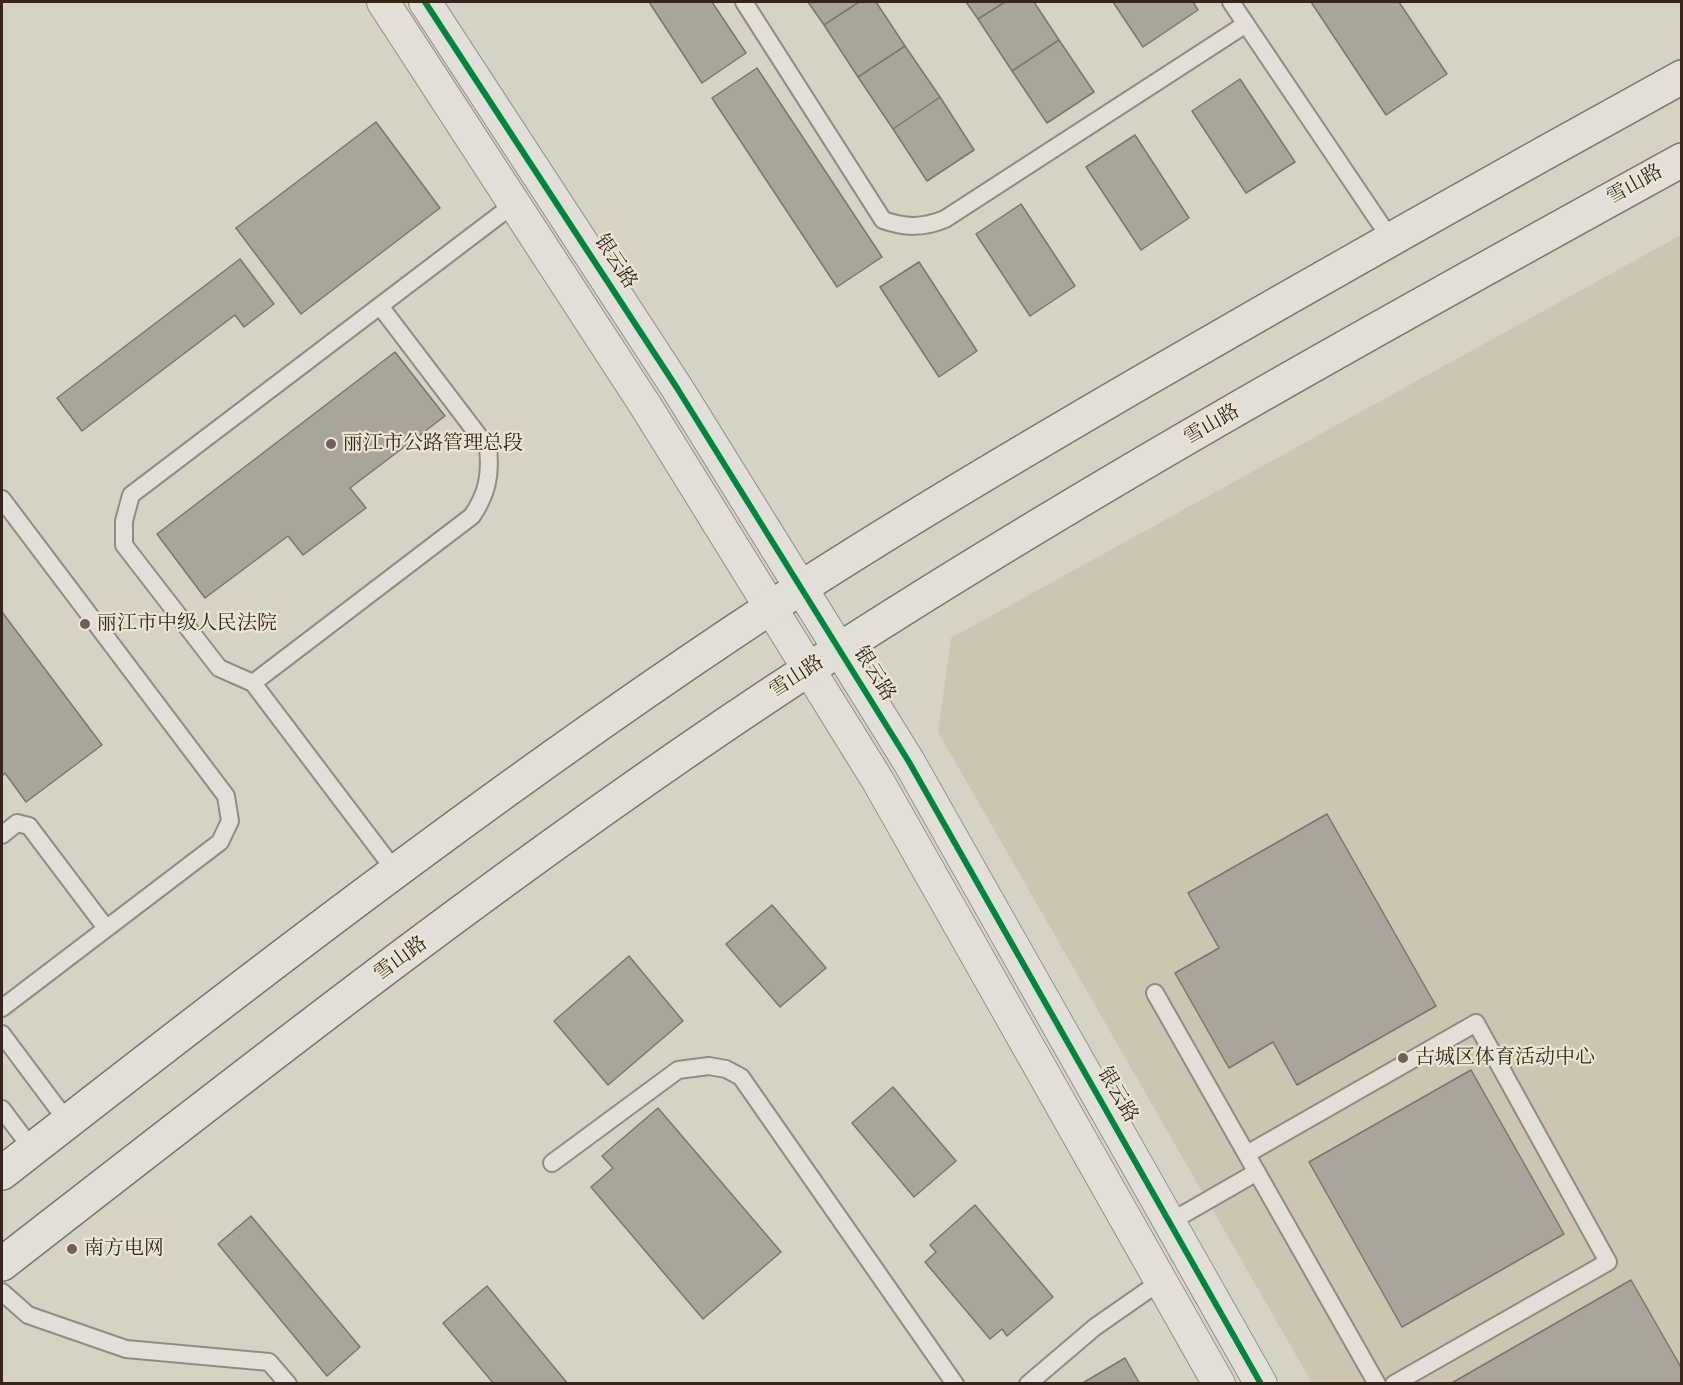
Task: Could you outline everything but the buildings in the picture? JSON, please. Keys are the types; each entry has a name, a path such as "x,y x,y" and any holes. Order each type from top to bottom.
{"main road":[{"path":"2,1173 67,1121 396,872 604,721 771,608 984,474 1390,238 1682,77"},
{"name":"雪山路","path":"2,1264 232,1085 394,964 646,780 809,670 1031,530 1408,311 1682,160"}],"street":[{"path":"383,2 647,408 878,781 1220,1383"},
{"name":"银云路","path":"426,2 677,388 909,762 1261,1383"}],"lane":[{"path":"744,2 883,220 908,227 933,224 945,219 1246,24"},
{"path":"1231,2 1390,238"},
{"path":"396,872 253,683 219,668 124,545 124,521 131,495 514,204"},
{"path":"253,683 472,516 482,500 490,466 488,448 380,306"},
{"path":"2,500 226,796 230,808 230,821 220,842 2,1008"},
{"path":"2,835 17,823 29,826 106,928"},
{"path":"1155,993 1377,1383"},
{"path":"1247,1154 1476,1023 1608,1262 1394,1383"},
{"path":"2,1034 67,1121"},
{"path":"552,1163 678,1070 709,1066 726,1069 741,1077 955,1383"},
{"path":"2,1109 32,1149"},
{"path":"1170,1222 1257,1172"},
{"path":"1028,1383 1095,1327 1161,1281"},
{"path":"2,1292 28,1316 126,1349 269,1362 288,1383"}],"shaded area":[{"name":"古城区体育活动中心","path":"1681,235 1681,1383 1312,1383 938,732 951,638"}],"cycle path":[{"path":"425,2 677,388 909,762 1261,1384"}],"place":[{"name":"丽江市公路管理总段","path":"331,444"},
{"name":"丽江市中级人民法院","path":"85,624"},
{"name":"古城区体育活动中心","path":"1403,1058"},
{"name":"南方电网","path":"72,1249"}]}
